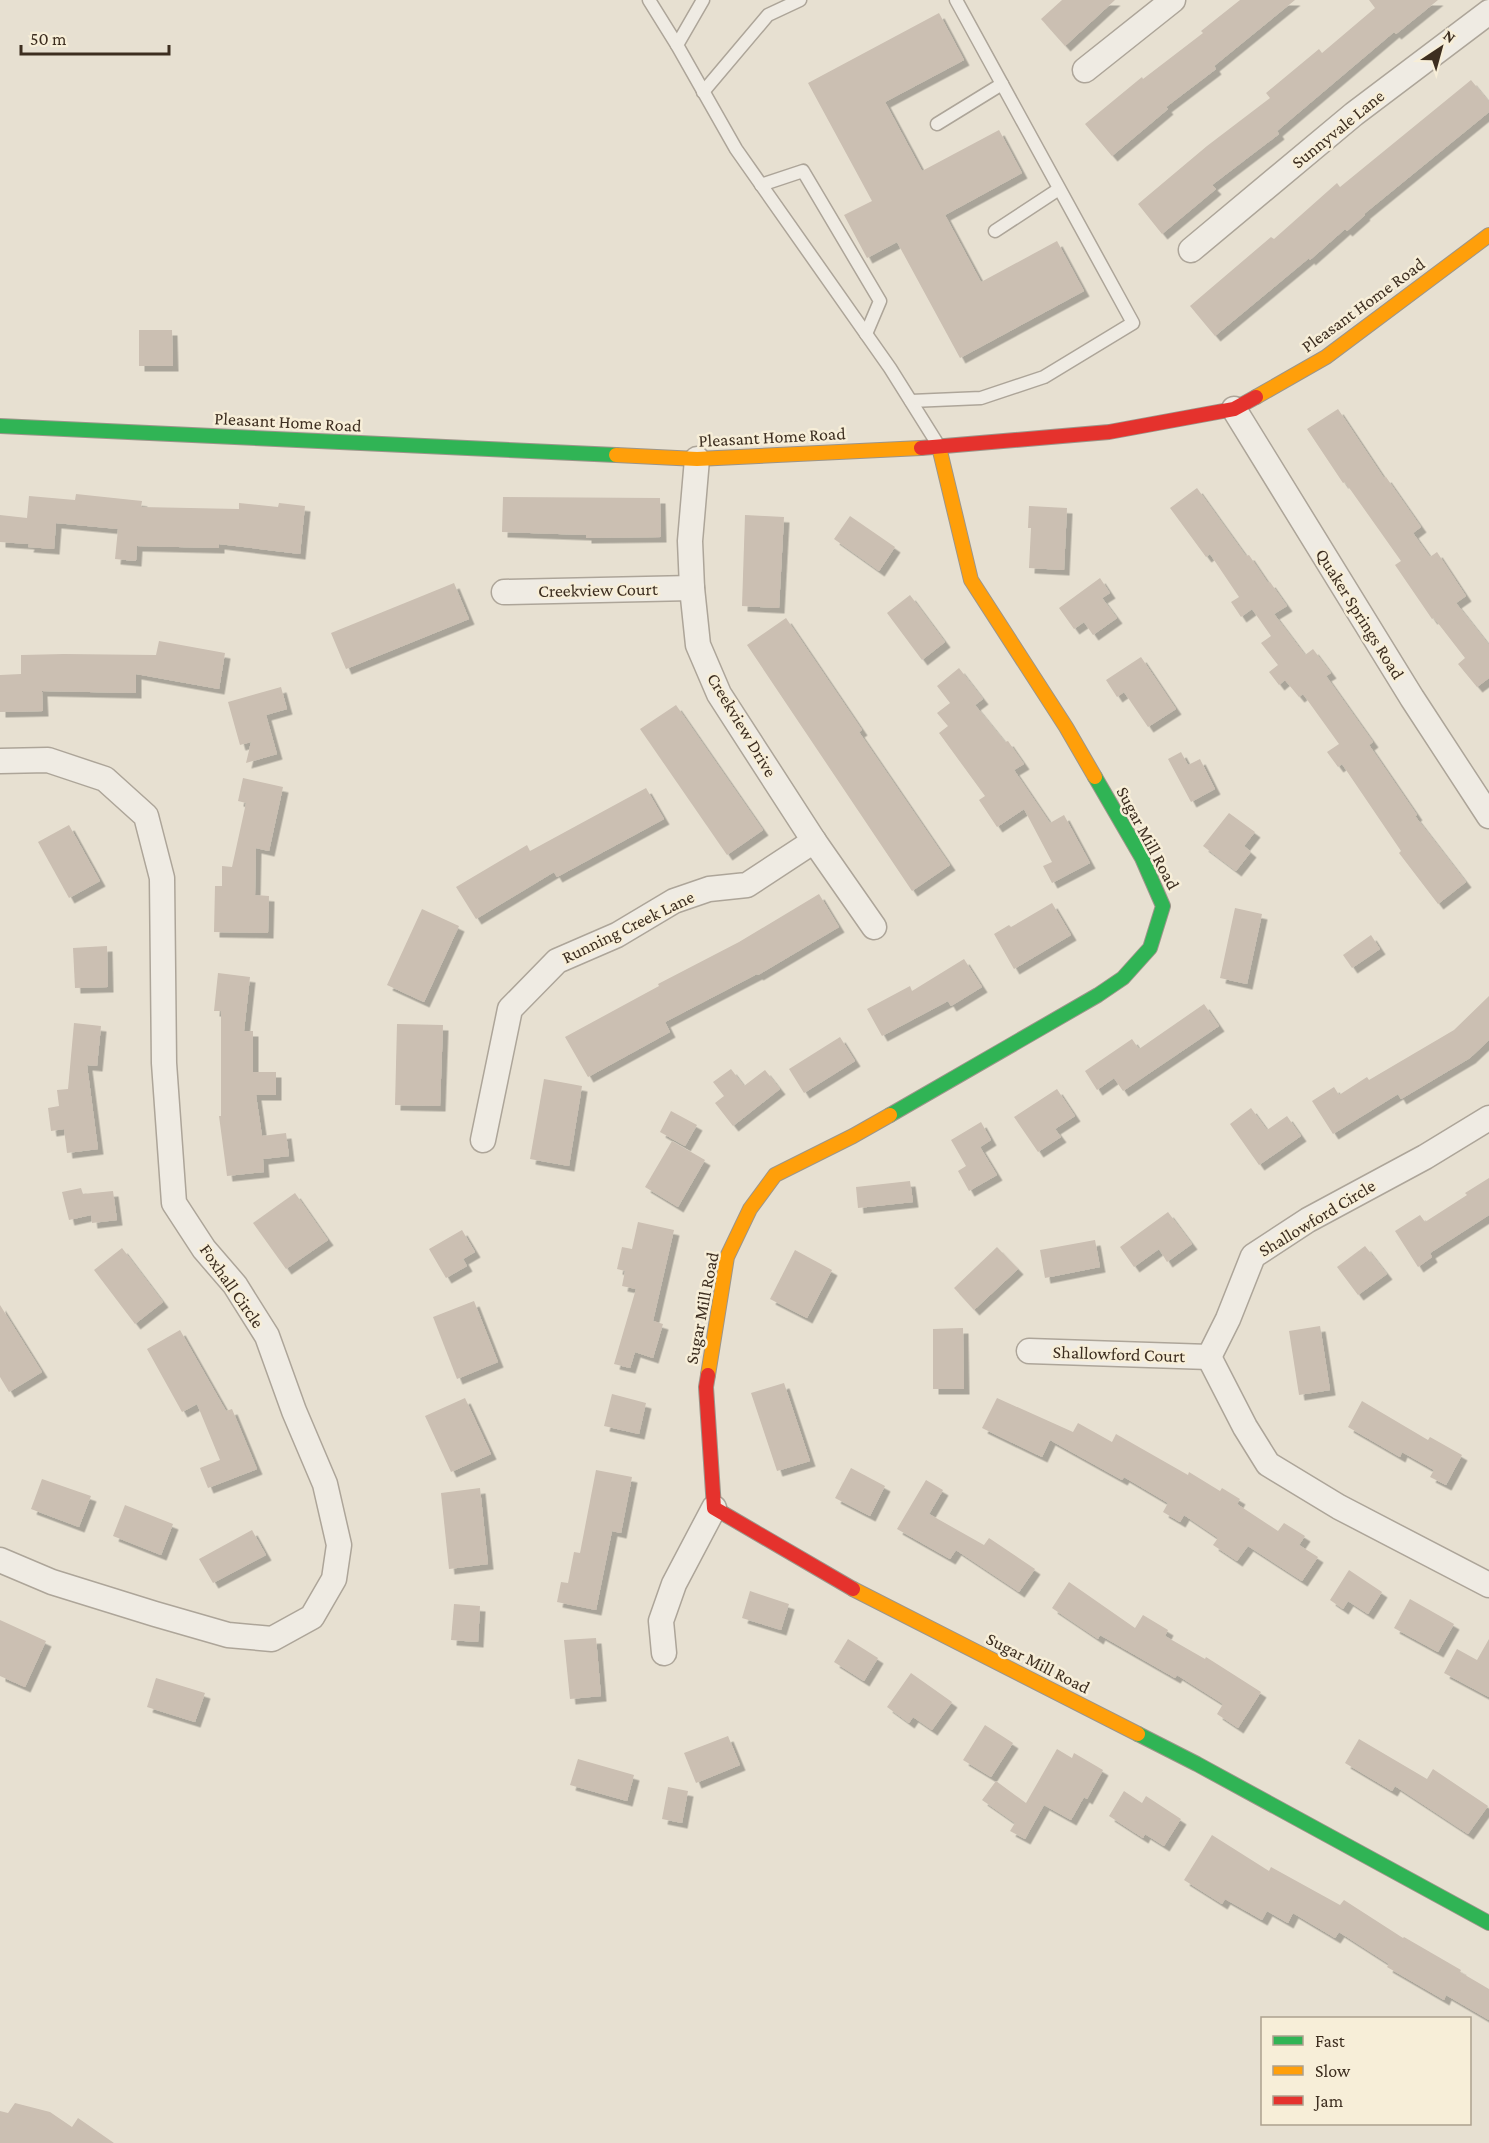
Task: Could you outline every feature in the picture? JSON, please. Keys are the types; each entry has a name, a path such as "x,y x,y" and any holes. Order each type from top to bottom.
{"street":[{"path":"1085,70 1173,0"},
{"name":"Sunnyvale Lane","path":"1191,250 1354,114 1489,12"},
{"name":"Pleasant Home Road","path":"0,426 697,459 939,447 1109,432 1234,409 1326,357 1489,235"},
{"name":"Quaker Springs Road","path":"1234,409 1412,698 1489,816"},
{"name":"Sugar Mill Road","path":"939,447 971,580 1066,727 1142,858 1163,906 1150,948 1123,978 1098,995 853,1136 775,1175 750,1209 727,1257 706,1387 714,1508 839,1582 1197,1764 1489,1923"},
{"name":"Creekview Drive","path":"697,459 690,542 698,645 719,694 814,841 874,927"},
{"name":"Creekview Court","path":"504,592 692,588"},
{"name":"Foxhall Circle","path":"0,761 48,760 105,778 146,816 162,878 164,1063 174,1203 204,1249 235,1285 267,1336 294,1411 325,1484 339,1545 334,1579 312,1617 272,1639 228,1635 155,1614 52,1582 0,1560"},
{"name":"Running Creek Lane","path":"483,1140 510,1009 557,961 616,935 674,901 709,889 747,885 814,841"},
{"name":"Shallowford Circle","path":"1209,1357 1228,1318 1253,1256 1308,1220 1489,1118"},
{"name":"Shallowford Court","path":"1029,1351 1209,1357"},
{"path":"1209,1357 1245,1427 1268,1464 1340,1507 1489,1585"},
{"path":"664,1653 661,1621 674,1584 714,1508"}],"lane":[{"path":"649,0 736,149 866,334 939,447"},
{"path":"677,45 703,0"},
{"path":"703,92 768,15 800,0"},
{"path":"911,401 981,398 1044,377 1132,322 956,0"},
{"path":"937,124 1002,84"},
{"path":"761,185 803,171 880,301 866,334"},
{"path":"995,231 1059,189"}],"building":[{"path":"1062,0 1115,0 1065,46 1041,19"},
{"path":"1240,0 1295,0 1214,66 1216,69 1166,107 1168,109 1112,156 1085,124 1142,77 1143,79 1203,33 1201,31"},
{"path":"1369,0 1438,0 1396,34 1394,32 1277,131 1279,134 1212,185 1216,189 1162,234 1138,204 1207,146 1270,98 1266,93 1319,49 1322,53 1375,8"},
{"path":"939,13 964,60 885,102 922,171 999,130 1022,173 945,215 981,282 1057,241 1084,291 960,358 897,242 867,258 844,215 872,201 808,83"},
{"path":"1471,80 1489,102 1489,112 1364,214 1347,231 1345,229 1215,336 1190,306 1271,237 1274,239 1337,183 1340,187"},
{"path":"139,330 172,330 173,366 139,366"},
{"path":"1338,409 1384,478 1386,477 1421,527 1413,533 1430,557 1437,552 1466,596 1456,603 1489,645 1489,678 1477,687 1458,664 1465,658 1434,618 1432,619 1395,565 1401,561 1345,482 1343,483 1307,429"},
{"path":"1197,488 1246,556 1249,555 1287,606 1274,614 1305,655 1313,649 1331,673 1326,676 1373,742 1369,745 1417,815 1415,816 1466,882 1438,904 1399,853 1401,851 1342,764 1338,767 1327,752 1339,744 1303,694 1299,697 1285,680 1279,685 1269,672 1278,665 1261,643 1271,636 1252,609 1241,617 1231,602 1239,597 1210,554 1206,557 1170,508"},
{"path":"76,494 142,501 141,507 239,509 239,503 278,507 279,503 305,506 300,554 219,544 219,548 137,546 136,561 115,559 118,529 56,523 54,549 0,542 0,515 27,518 29,496 75,500"},
{"path":"503,497 660,498 661,537 586,538 586,535 502,532"},
{"path":"1029,506 1067,508 1064,570 1029,568 1031,528 1028,528"},
{"path":"745,515 784,517 779,608 742,606"},
{"path":"850,516 895,547 879,571 834,539"},
{"path":"1100,578 1110,593 1102,598 1117,618 1093,635 1084,622 1074,629 1059,608"},
{"path":"454,583 469,619 346,669 331,633"},
{"path":"910,595 945,642 922,660 887,613"},
{"path":"786,618 862,730 859,732 950,865 912,891 747,645"},
{"path":"159,641 225,653 219,689 136,674 136,693 42,691 43,711 0,712 0,675 21,674 21,655 156,655"},
{"path":"1141,657 1176,709 1148,727 1124,692 1117,697 1106,680"},
{"path":"959,668 983,699 975,705 1005,742 1008,741 1024,764 1014,770 1050,823 1064,815 1090,863 1052,883 1043,866 1052,862 1024,809 997,827 979,800 985,796 939,733 948,726 937,713 950,703 937,686"},
{"path":"281,687 287,709 266,715 277,754 246,763 251,742 240,745 228,702"},
{"path":"676,705 763,830 727,855 640,729"},
{"path":"1181,752 1188,765 1200,759 1215,789 1191,802 1168,759"},
{"path":"243,778 283,787 269,851 256,848 255,895 269,896 268,933 214,932 215,886 222,886 222,866 232,867 246,803 238,801"},
{"path":"646,788 664,819 557,877 554,872 476,919 456,887 527,845 530,851"},
{"path":"1229,813 1255,832 1244,846 1251,852 1236,871 1203,846"},
{"path":"69,825 100,881 69,898 38,842"},
{"path":"819,894 839,927 758,975 665,1022 670,1032 588,1077 565,1037 659,986 658,984 739,942"},
{"path":"1052,903 1071,935 1014,969 994,934 1009,925 1011,927"},
{"path":"1235,908 1262,914 1247,984 1220,978"},
{"path":"422,909 459,926 424,1002 387,985"},
{"path":"1371,935 1380,949 1352,968 1343,955"},
{"path":"107,946 108,987 75,988 73,948"},
{"path":"964,959 982,987 951,1006 948,1001 882,1036 867,1009 910,986 912,991"},
{"path":"218,973 250,977 244,1031 253,1031 253,1072 276,1072 276,1095 256,1095 262,1136 286,1133 289,1156 263,1159 264,1172 227,1176 219,1116 221,1116 221,1011 214,1011"},
{"path":"1489,996 1489,1040 1470,1058 1401,1099 1398,1094 1333,1134 1312,1101 1334,1087 1339,1095 1367,1077 1369,1080 1454,1030"},
{"path":"1204,1004 1219,1026 1123,1091 1114,1078 1097,1090 1085,1071 1132,1039 1139,1049"},
{"path":"74,1023 101,1026 97,1066 87,1065 98,1149 67,1153 64,1129 51,1131 48,1108 59,1106 57,1090 68,1089"},
{"path":"397,1024 443,1025 440,1106 395,1105"},
{"path":"840,1037 855,1061 804,1093 789,1069"},
{"path":"731,1069 744,1086 765,1070 780,1089 733,1126 715,1103 724,1096 713,1082"},
{"path":"544,1079 582,1086 569,1166 530,1159"},
{"path":"1057,1089 1075,1116 1055,1129 1061,1137 1038,1152 1014,1117"},
{"path":"1251,1108 1267,1130 1287,1116 1301,1136 1259,1165 1230,1124"},
{"path":"671,1111 697,1125 685,1146 660,1132"},
{"path":"981,1122 991,1140 980,1147 997,1175 969,1191 958,1171 966,1166 951,1140"},
{"path":"672,1141 705,1160 678,1207 645,1187"},
{"path":"1489,1178 1489,1215 1430,1253 1432,1257 1418,1267 1395,1231 1420,1215 1425,1222"},
{"path":"910,1181 913,1202 858,1208 856,1187"},
{"path":"81,1188 83,1194 113,1191 117,1220 92,1223 91,1215 69,1220 62,1192"},
{"path":"295,1193 328,1240 286,1269 253,1223"},
{"path":"1168,1212 1192,1244 1167,1262 1159,1249 1134,1267 1120,1247"},
{"path":"638,1222 674,1230 653,1321 663,1324 653,1358 635,1352 630,1368 614,1364 636,1289 622,1286 625,1271 617,1269 622,1247 632,1249"},
{"path":"462,1230 475,1252 463,1259 467,1266 446,1278 429,1249"},
{"path":"1095,1240 1100,1267 1045,1278 1040,1250"},
{"path":"1365,1246 1387,1274 1358,1295 1337,1267"},
{"path":"997,1247 1018,1269 974,1310 954,1288"},
{"path":"122,1248 163,1302 135,1324 94,1270"},
{"path":"795,1250 832,1270 807,1318 770,1299"},
{"path":"474,1301 498,1362 457,1379 433,1317"},
{"path":"0,1305 42,1372 9,1392 0,1377"},
{"path":"1320,1326 1330,1390 1299,1395 1289,1331"},
{"path":"963,1328 964,1389 933,1389 933,1329"},
{"path":"180,1330 226,1411 232,1409 257,1469 208,1488 200,1468 220,1460 197,1404 182,1412 147,1349"},
{"path":"784,1383 810,1461 777,1471 751,1393"},
{"path":"612,1394 646,1403 639,1434 604,1426"},
{"path":"465,1398 491,1454 451,1472 425,1416"},
{"path":"997,1398 1073,1432 1078,1423 1112,1442 1116,1434 1188,1475 1189,1472 1220,1491 1222,1488 1240,1499 1237,1504 1278,1531 1284,1523 1305,1536 1299,1545 1318,1557 1302,1581 1248,1546 1237,1561 1213,1545 1218,1538 1184,1515 1180,1522 1163,1512 1168,1503 1124,1477 1122,1480 1050,1440 1042,1457 982,1428"},
{"path":"1362,1401 1428,1440 1430,1437 1462,1455 1446,1485 1430,1477 1434,1470 1402,1452 1400,1457 1348,1427"},
{"path":"851,1468 885,1486 870,1516 835,1498"},
{"path":"596,1470 632,1477 621,1533 612,1531 596,1610 557,1602 561,1582 568,1583 574,1552 580,1553"},
{"path":"42,1479 91,1496 79,1527 31,1509"},
{"path":"926,1480 943,1490 929,1514 984,1545 989,1538 1035,1569 1019,1592 956,1550 950,1559 897,1529"},
{"path":"480,1488 488,1564 449,1569 441,1493"},
{"path":"125,1505 173,1524 161,1555 113,1536"},
{"path":"252,1530 266,1555 213,1583 199,1559"},
{"path":"1349,1570 1382,1592 1368,1614 1348,1601 1343,1609 1330,1600"},
{"path":"1069,1582 1135,1628 1143,1615 1168,1630 1165,1636 1205,1659 1206,1657 1261,1692 1238,1728 1217,1714 1223,1704 1177,1675 1175,1678 1100,1635 1098,1639 1052,1608"},
{"path":"750,1591 789,1604 781,1630 742,1618"},
{"path":"1410,1599 1454,1624 1438,1652 1394,1628"},
{"path":"454,1604 480,1606 478,1642 451,1640"},
{"path":"0,1620 46,1641 25,1687 0,1676"},
{"path":"596,1638 601,1696 570,1699 564,1640"},
{"path":"848,1639 878,1658 864,1681 834,1662"},
{"path":"1489,1639 1489,1697 1444,1673 1457,1649 1477,1660"},
{"path":"911,1673 952,1702 932,1730 913,1717 909,1723 887,1707"},
{"path":"156,1678 205,1693 195,1722 147,1707"},
{"path":"985,1725 1013,1743 991,1777 963,1760"},
{"path":"728,1736 740,1765 696,1783 684,1753"},
{"path":"1359,1739 1427,1779 1433,1769 1488,1806 1468,1834 1395,1786 1392,1791 1345,1763"},
{"path":"1057,1749 1072,1758 1074,1753 1103,1770 1087,1799 1084,1797 1071,1820 1044,1805 1025,1839 1010,1831 1015,1823 982,1800 996,1781 1026,1803"},
{"path":"578,1759 634,1775 627,1801 570,1785"},
{"path":"668,1787 688,1791 682,1823 662,1819"},
{"path":"1124,1791 1142,1803 1146,1796 1181,1819 1164,1846 1145,1834 1143,1838 1109,1816"},
{"path":"1212,1835 1269,1871 1271,1867 1340,1905 1344,1900 1403,1938 1461,1970 1460,1972 1489,1989 1489,2020 1446,1995 1444,2000 1387,1967 1389,1964 1339,1932 1335,1938 1293,1913 1288,1923 1267,1911 1262,1920 1225,1899 1222,1904 1184,1880"},
{"path":"15,2103 50,2112 72,2127 78,2118 114,2143 0,2143 0,2111 8,2113"}],"traffic: fast":[{"path":"0,426 616,455"},
{"path":"890,1115 1098,995 1123,978 1150,948 1163,906 1142,858 1095,777"},
{"path":"1138,1734 1489,1923"}],"traffic: slow":[{"path":"1256,397 1326,357 1489,235"},
{"path":"939,447 971,580 1066,727 1095,777"},
{"path":"616,455 697,459 921,448"},
{"path":"708,1375 727,1257 750,1209 775,1175 890,1115"},
{"path":"853,1589 1138,1734"}],"traffic: jam":[{"path":"921,448 1109,432 1234,409 1256,397"},
{"path":"708,1375 706,1387 714,1508 853,1589"}]}
